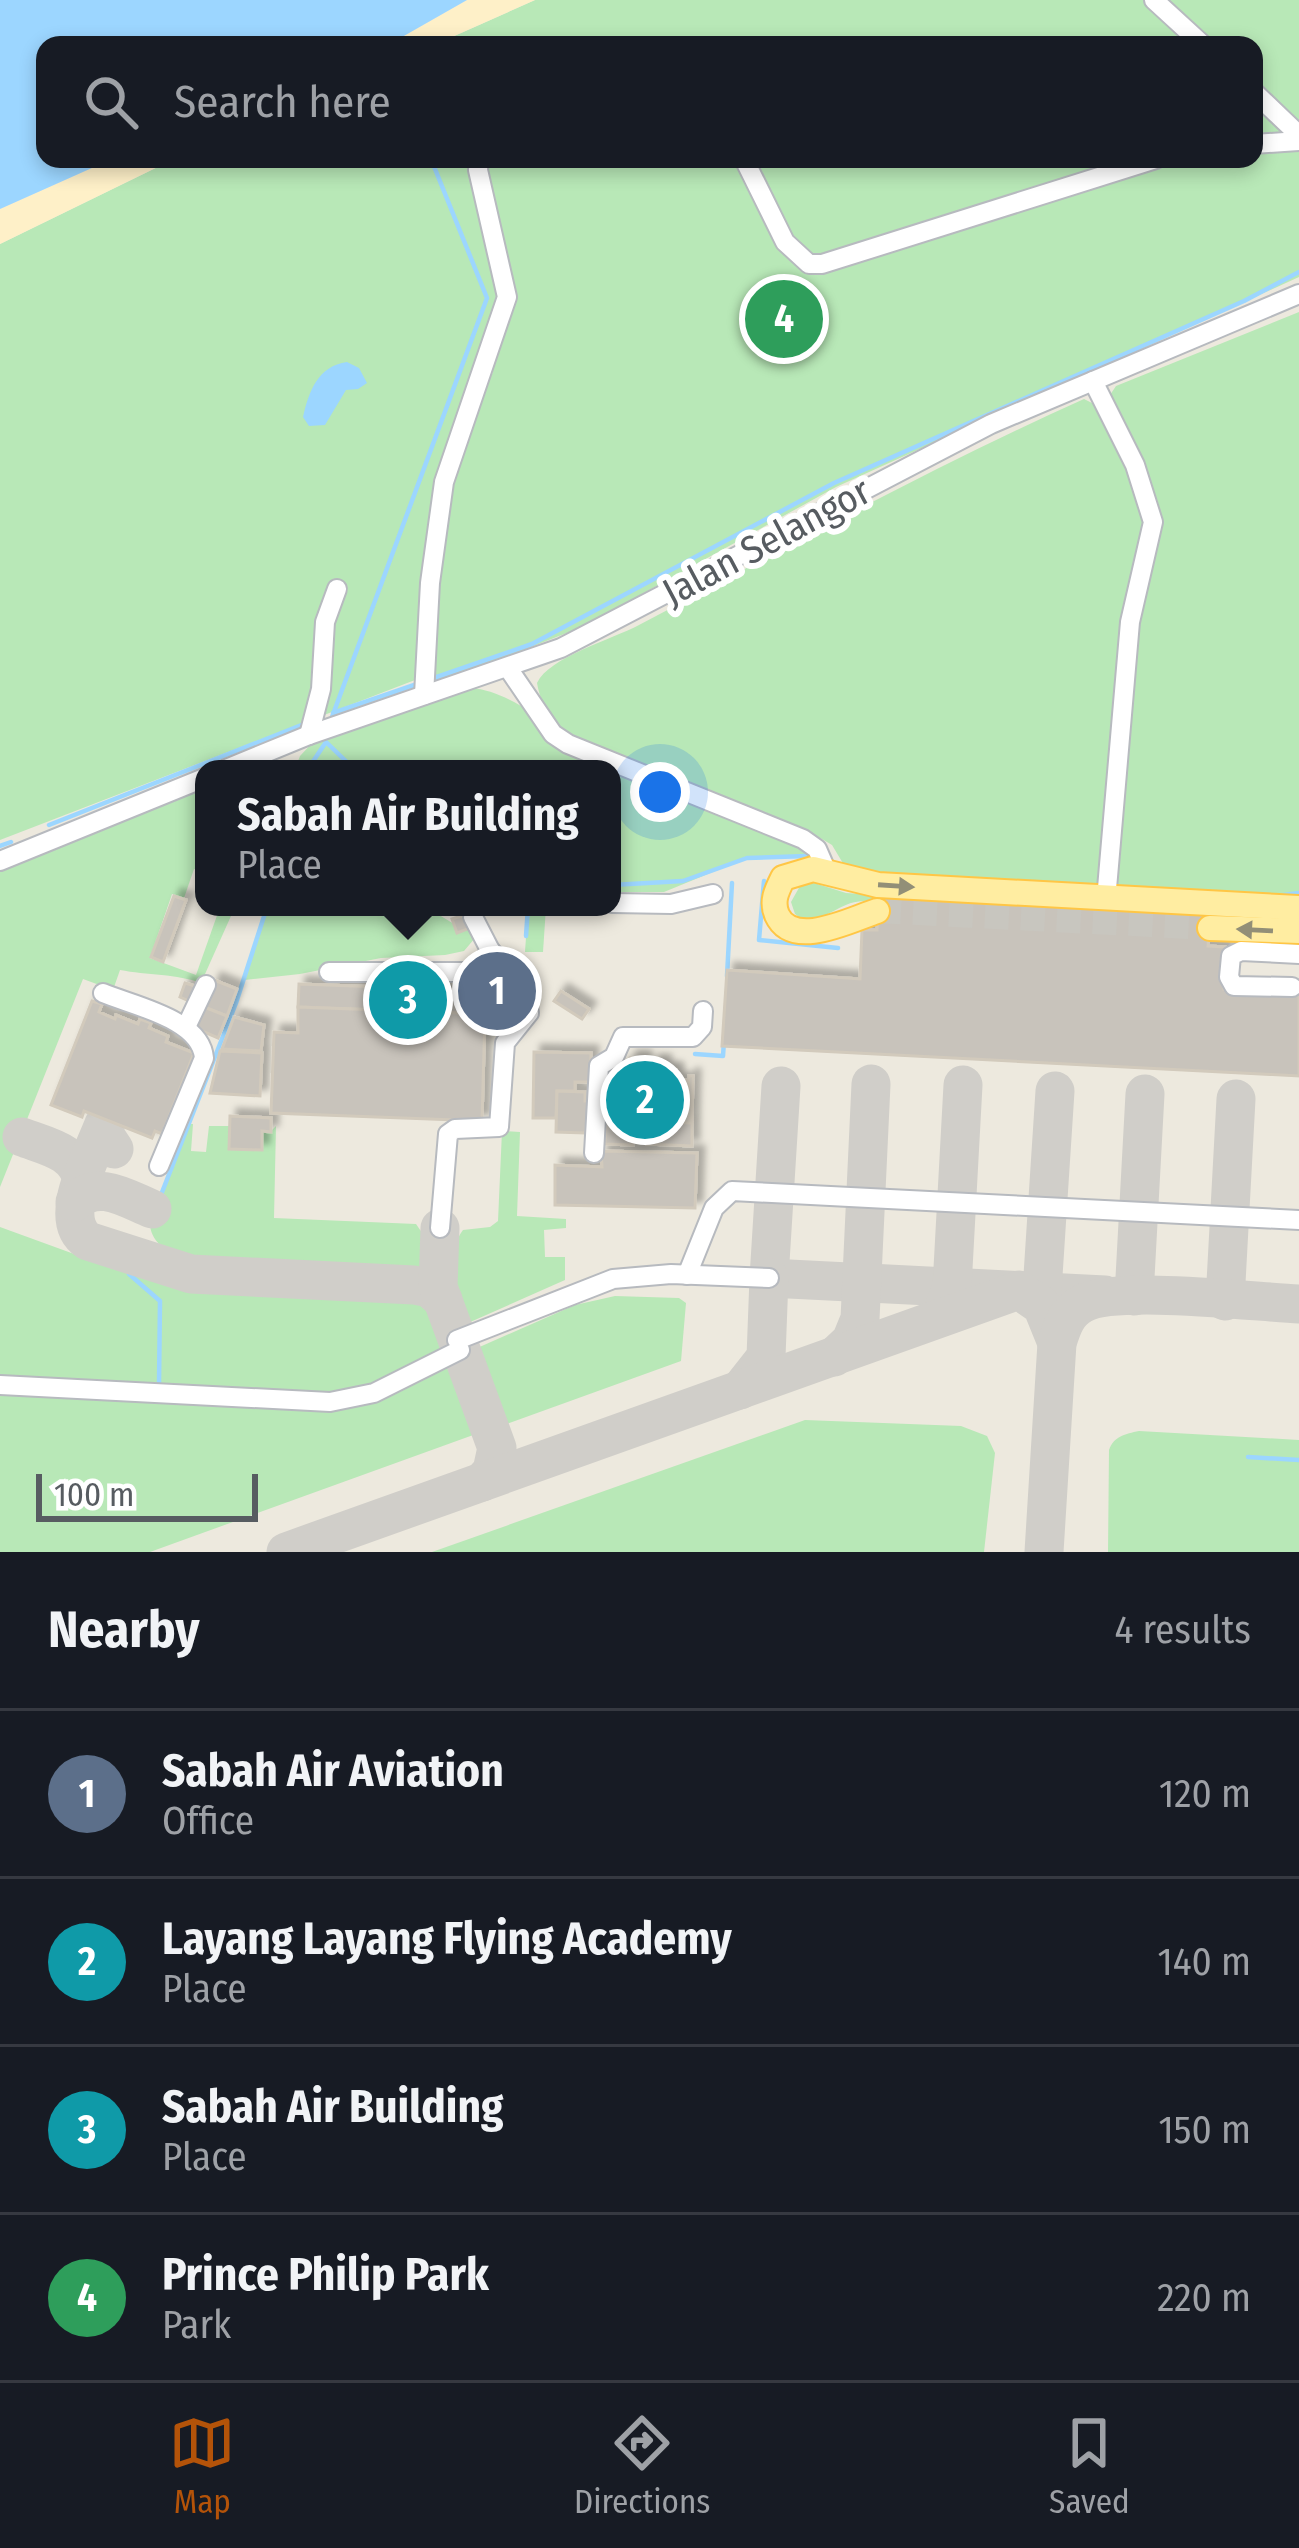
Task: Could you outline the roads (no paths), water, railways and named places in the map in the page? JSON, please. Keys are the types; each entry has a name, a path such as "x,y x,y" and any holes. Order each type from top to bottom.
{"main road":[{"path":"877,911 810,932 784,925 775,911 775,893 783,878 798,870 878,885 1299,908"},
{"path":"1210,928 1295,946"}],"street":[{"path":"1154,0 1193,36"},
{"path":"1263,101 1299,138"},
{"path":"1263,143 1299,138"},
{"path":"424,695 430,583 444,482 507,297 478,168"},
{"path":"748,168 785,242 808,264 822,264 1127,168"},
{"name":"Jalan Selangor","path":"248,760 508,668 610,624 992,424 1299,294"},
{"path":"1093,382 1135,465 1153,522 1130,622 1106,900"},
{"path":"309,735 321,689 326,622 337,590"},
{"path":"508,668 553,734 608,760"},
{"path":"621,765 803,839 817,849 826,872"},
{"path":"0,862 195,782"},
{"path":"621,903 671,904 712,894"},
{"path":"440,1228 448,1134 454,1129 499,1127 505,1043 529,1013 526,990 490,950 473,917"},
{"path":"1295,946 1289,987 1234,986 1229,976 1235,952 1295,946"},
{"path":"329,972 469,972 483,964 490,950"},
{"path":"186,1028 206,985"},
{"path":"103,993 186,1028 203,1046 204,1058 159,1166"},
{"path":"594,1153 598,1066 614,1058 623,1037 693,1037 702,1028 703,1011"},
{"path":"687,1275 714,1208 732,1191 1299,1220"},
{"path":"0,1385 330,1402 374,1393 458,1345 592,1285 641,1275 770,1279"}],"water":[{"path":"0,0 467,0 404,36 36,36 36,168 92,168 0,209"},
{"path":"347,362 359,368 367,383 346,390 325,425 309,426 303,417 316,381"}],"waterway":[{"path":"332,717 487,298 435,168"},
{"path":"431,679 532,644 834,483 1244,301 1299,272"},
{"path":"333,713 420,683"},
{"path":"213,760 304,724"},
{"path":"314,760 326,742 345,760"},
{"path":"49,825 195,767"},
{"path":"0,846 11,842"},
{"path":"621,884 683,881 747,858 808,856"},
{"path":"764,881 759,940 838,948"},
{"path":"727,976 732,883"},
{"path":"1284,895 1299,893"},
{"path":"150,1223 236,1003 264,916"},
{"path":"526,936 527,916"},
{"path":"695,1054 723,1056 724,1041"},
{"path":"129,1274 160,1301 159,1384"},
{"path":"1248,1457 1299,1460"}],"tunnel":[{"path":"877,911 1210,928"}],"place":[{"name":"Prince Philip Park","path":"784,319"},
{"name":"Sabah Air Aviation","path":"497,991"},
{"name":"Sabah Air Building","path":"408,1000"},
{"name":"Layang Layang Flying Academy","path":"645,1100"}]}
